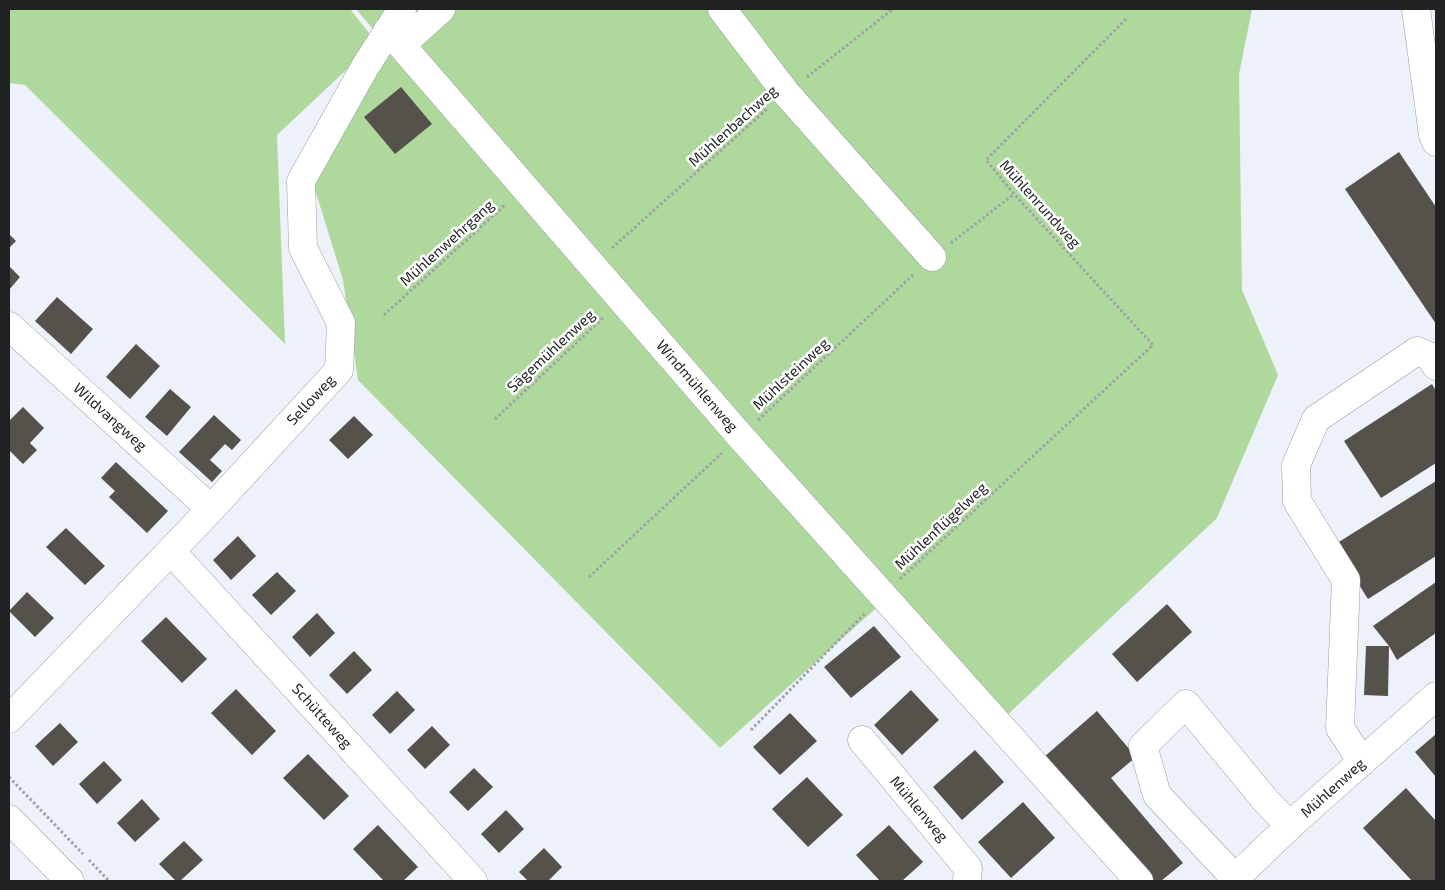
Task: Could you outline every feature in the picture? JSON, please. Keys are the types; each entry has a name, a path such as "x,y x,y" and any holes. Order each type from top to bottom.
{"street":[{"name":"Selloweg","path":"9,719 211,509 339,370 341,323 303,248 301,181 365,67 397,28 441,9"},
{"path":"722,9 786,93 932,257"},
{"path":"1416,9 1433,135 1436,142"},
{"name":"Windmühlenweg","path":"397,28 525,187 592,266 740,436 1139,881"},
{"name":"Wildvangweg","path":"9,326 211,509"},
{"path":"1362,762 1340,728 1346,580 1297,501 1296,465 1316,419 1417,351 1431,357 1436,366"},
{"name":"Schütteweg","path":"171,551 473,881"},
{"name":"Mühlenweg","path":"1233,880 1290,826 1436,696"},
{"path":"1233,880 1157,796 1143,746 1186,704 1266,801 1290,826"},
{"name":"Mühlenweg","path":"862,740 968,868 968,881"},
{"path":"9,819 70,881"}],"path":[{"name":"Mühlenbachweg","path":"592,266 786,93 893,9"},
{"name":"Mühlenrundweg","path":"1128,17 986,160 1014,194 1153,345"},
{"name":"Mühlenwehrgang","path":"384,315 525,187"},
{"name":"Mühlsteinweg","path":"589,577 932,257 1014,194"},
{"name":"Sägemühlenweg","path":"495,419 622,300"},
{"name":"Mühlenflügelweg","path":"751,730 882,595 1153,345"},
{"path":"9,777 109,881"}],"green space":[{"path":"9,9 350,9 376,42 277,135 285,344 25,85 9,83"},
{"path":"356,9 1252,9 1239,74 1242,290 1278,375 1217,518 1004,718 893,593 720,748 358,380 343,280 313,183 389,48"}],"building":[{"path":"401,87 432,124 395,154 364,117"},
{"path":"1399,152 1436,207 1436,324 1345,189"},
{"path":"9,234 16,241 9,248"},
{"path":"9,266 20,277 9,290"},
{"path":"57,297 93,329 71,354 35,321"},
{"path":"136,344 160,366 130,399 106,377"},
{"path":"1432,384 1436,391 1436,463 1381,498 1344,441"},
{"path":"170,389 191,407 167,436 145,417"},
{"path":"23,407 44,428 30,443 37,450 23,464 9,450 9,421"},
{"path":"214,415 241,440 232,450 225,444 210,460 222,471 212,482 179,452"},
{"path":"354,416 373,435 348,459 329,440"},
{"path":"116,462 168,511 147,533 109,497 115,491 101,478"},
{"path":"1436,481 1436,556 1368,599 1334,545"},
{"path":"66,528 105,566 85,585 46,547"},
{"path":"238,536 256,556 231,580 213,560"},
{"path":"277,572 296,591 271,615 252,595"},
{"path":"1436,582 1436,633 1397,660 1389,646 1373,626"},
{"path":"27,592 54,618 35,637 9,611"},
{"path":"1167,604 1192,632 1137,682 1112,654"},
{"path":"317,613 335,633 310,657 292,637"},
{"path":"166,617 207,659 182,683 141,641"},
{"path":"874,626 901,657 851,698 824,667"},
{"path":"1366,646 1389,646 1388,696 1364,695"},
{"path":"354,651 372,670 347,694 329,675"},
{"path":"236,689 276,731 252,755 211,713"},
{"path":"911,690 939,720 902,755 874,725"},
{"path":"397,691 415,710 390,734 372,715"},
{"path":"1097,711 1136,757 1111,778 1183,863 1161,881 1149,881 1044,757"},
{"path":"790,713 817,741 780,775 753,747"},
{"path":"60,723 78,742 53,766 35,746"},
{"path":"432,726 450,745 425,769 407,750"},
{"path":"1436,734 1436,777 1415,752"},
{"path":"975,750 1004,782 962,820 933,787"},
{"path":"308,754 349,796 324,820 283,778"},
{"path":"104,761 122,780 97,804 79,784"},
{"path":"474,768 493,787 468,811 449,792"},
{"path":"807,777 843,815 808,847 772,809"},
{"path":"1406,788 1436,821 1436,881 1412,881 1363,828"},
{"path":"142,799 160,819 135,842 117,823"},
{"path":"1023,802 1055,838 1011,878 978,842"},
{"path":"506,810 524,829 499,853 481,834"},
{"path":"378,825 418,867 403,881 384,881 353,849"},
{"path":"889,825 923,862 902,881 880,881 856,855"},
{"path":"184,841 203,860 180,881 176,881 159,864"},
{"path":"544,848 562,867 548,881 528,881 519,872"}]}
